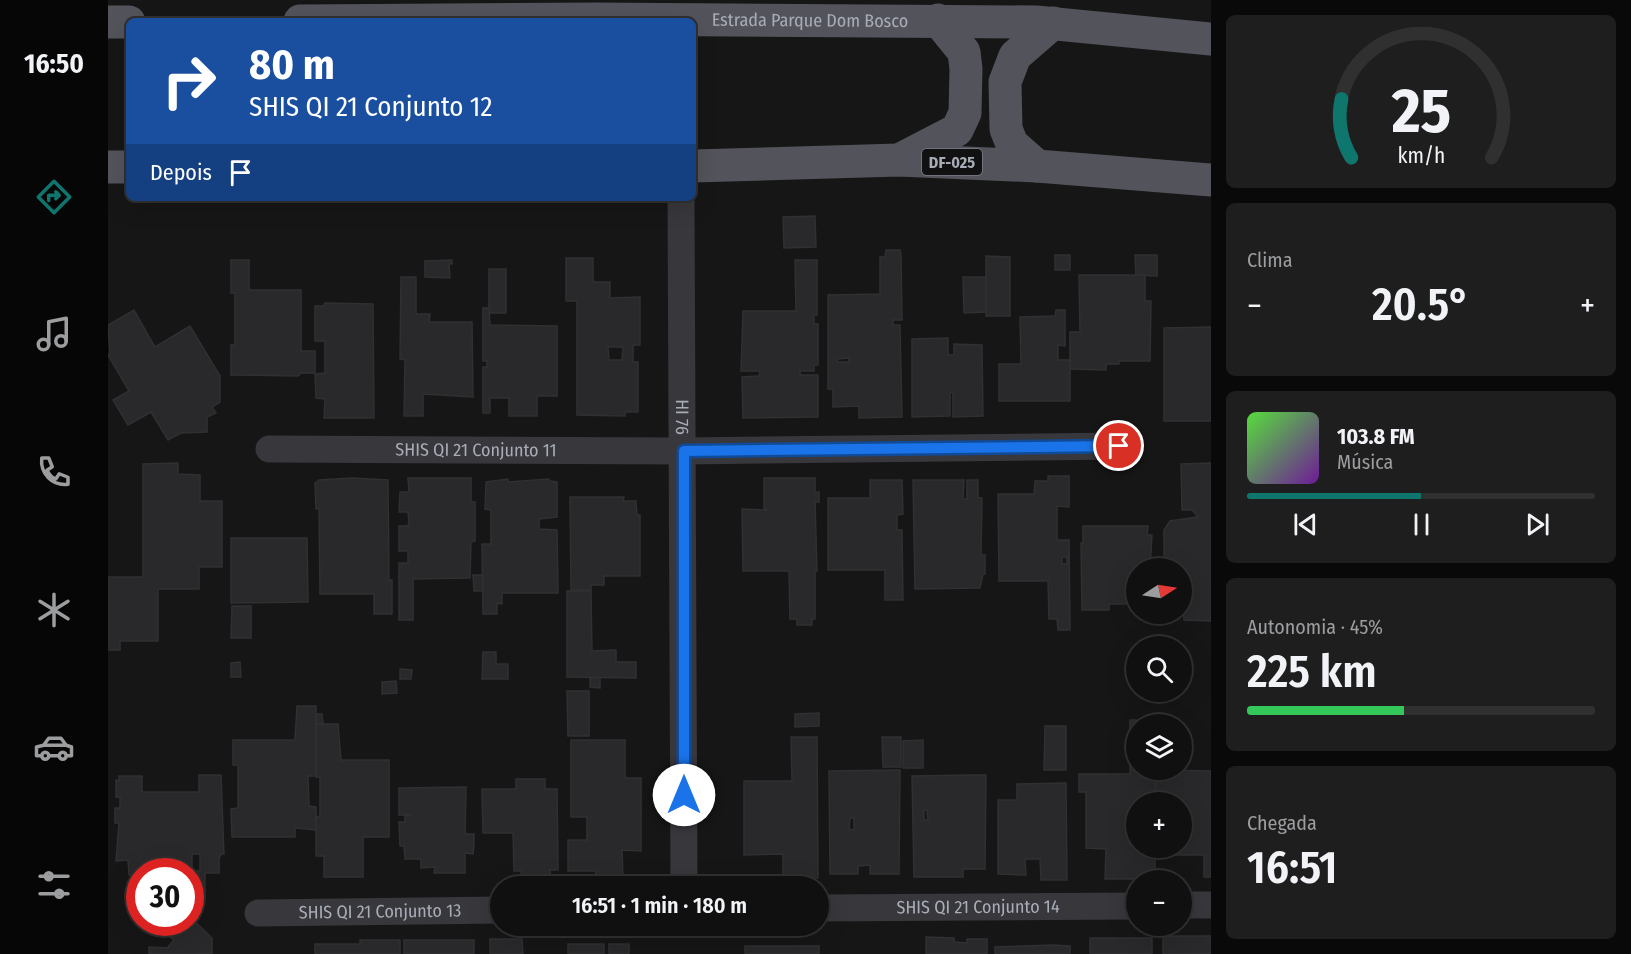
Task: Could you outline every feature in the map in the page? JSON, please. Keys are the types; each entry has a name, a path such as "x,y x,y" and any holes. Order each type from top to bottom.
{"main road":[{"name":"Estrada Parque Dom Bosco","path":"696,21 938,20 1053,23 1211,39"},
{"path":"899,160 957,130 965,113 964,52 938,20"},
{"path":"108,22 126,22"},
{"path":"1037,166 1012,144 1006,129 1005,82 1015,56 1053,23"},
{"name":"DF-025","path":"696,166 899,160 1037,166 1211,180"},
{"path":"108,167 126,167"}],"street":[{"path":"687,18 689,0"},
{"name":"HI 76","path":"681,201 684,451 684,876"},
{"name":"SHIS QI 21 Conjunto 11","path":"269,449 684,451 1119,446"},
{"path":"1192,905 1211,905"},
{"name":"SHIS QI 21 Conjunto 14","path":"829,908 1126,906"},
{"name":"SHIS QI 21 Conjunto 13","path":"258,913 490,910"}],"building":[{"path":"815,216 816,247 784,248 783,217"},
{"path":"886,250 900,250 902,320 893,320 893,325 900,325 902,417 859,418 859,406 833,407 833,389 828,389 828,295 880,294 880,257 885,257","holes":["849,358 849,362 837,362 837,359"]},
{"path":"1055,255 1070,255 1070,270 1055,270"},
{"path":"1135,255 1157,255 1157,276 1136,275"},
{"path":"986,256 1010,257 1010,316 986,316"},
{"path":"566,258 593,258 593,282 610,282 610,298 640,297 640,345 633,345 633,362 638,362 638,412 625,412 625,416 577,415 577,301 566,301","holes":["608,347 623,347 622,360 609,360"]},
{"path":"231,260 249,260 249,290 301,290 301,351 315,351 315,373 301,373 298,376 231,375 231,345 235,345 235,293 231,293"},
{"path":"452,260 452,264 449,264 450,278 425,277 425,261"},
{"path":"795,260 817,260 817,315 814,315 814,324 818,324 818,365 814,365 814,371 800,371 800,375 818,375 818,417 743,418 742,377 759,376 760,371 741,371 743,311 796,311"},
{"path":"489,269 506,269 506,313 489,313"},
{"path":"1079,275 1145,275 1145,301 1151,301 1150,361 1119,361 1119,364 1106,364 1106,370 1070,369 1070,332 1080,332"},
{"path":"401,277 416,277 416,314 430,314 429,322 472,322 473,397 423,394 423,416 404,416 405,360 400,359"},
{"path":"963,277 986,277 986,312 964,313"},
{"path":"325,303 373,304 374,418 324,418 325,399 316,398 315,374 325,373 325,341 315,341 315,306 324,306"},
{"path":"483,308 489,308 490,325 557,326 557,396 537,396 537,416 509,416 509,398 490,398 490,413 483,413 483,367 487,367 487,361 483,361"},
{"path":"134,310 155,347 190,326 220,376 220,402 212,407 216,413 207,417 207,432 181,433 168,440 151,412 128,425 113,400 129,391 108,355 110,353 108,325"},
{"path":"1056,310 1065,310 1065,346 1058,345 1058,360 1070,360 1070,401 999,401 999,364 1021,364 1020,317 1055,316"},
{"path":"1211,327 1211,421 1164,421 1164,328"},
{"path":"948,338 948,355 954,355 954,344 982,345 983,416 953,417 953,392 950,393 950,416 912,417 912,339"},
{"path":"178,463 178,474 200,475 200,501 222,501 222,567 199,567 199,589 158,589 158,641 120,641 120,650 108,650 108,577 143,577 143,464"},
{"path":"1211,463 1211,621 1192,620 1192,558 1164,558 1164,530 1170,521 1198,517 1192,510 1182,510 1181,464"},
{"path":"1048,476 1069,476 1069,507 1057,506 1057,540 1069,540 1070,630 1058,630 1057,619 1049,619 1048,581 999,581 998,494 1034,494 1035,481 1048,481","holes":["1062,557 1067,557 1067,564 1062,564"]},
{"path":"352,478 388,480 389,580 392,580 392,614 374,614 374,594 320,594 319,508 316,509 315,483 319,480"},
{"path":"408,478 471,478 471,502 475,502 475,541 471,542 470,578 413,579 413,620 399,620 399,563 408,563 408,551 399,551 399,526 408,526 409,522 408,512 399,512 400,492 409,492"},
{"path":"764,478 815,478 815,492 819,492 819,502 815,502 817,571 815,572 815,619 812,619 812,625 797,625 797,619 790,619 789,571 743,571 742,509 767,510 764,508"},
{"path":"508,479 508,482 549,479 549,481 557,482 557,517 539,519 539,529 557,530 558,593 502,593 502,604 497,603 497,614 483,614 482,544 491,544 491,510 485,509 486,482"},
{"path":"870,480 902,480 903,514 897,515 897,530 902,530 903,600 885,600 885,570 828,570 828,498 870,498"},
{"path":"913,480 964,480 963,499 967,499 967,480 978,480 978,498 982,498 981,555 985,555 985,574 983,574 980,588 915,589"},
{"path":"570,497 624,497 623,501 636,501 637,515 640,515 640,576 604,576 604,585 591,585 591,590 571,590"},
{"path":"1083,526 1148,526 1147,535 1152,535 1151,558 1126,558 1126,604 1109,604 1109,610 1082,610 1081,543 1083,543"},
{"path":"231,538 307,538 308,602 231,603"},
{"path":"473,575 483,575 483,591 474,591"},
{"path":"567,591 591,591 592,651 616,650 616,662 636,662 636,678 567,677"},
{"path":"232,606 251,606 251,638 231,638"},
{"path":"483,652 496,652 496,664 508,664 508,679 482,679"},
{"path":"240,662 241,677 231,677 231,663"},
{"path":"400,669 412,670 411,679 400,679"},
{"path":"600,677 600,688 590,687 590,678"},
{"path":"396,681 397,693 382,694 382,682"},
{"path":"567,691 589,691 589,736 568,736"},
{"path":"297,706 316,706 316,776 308,776 309,806 316,807 316,830 295,828 295,837 232,837 231,809 238,808 238,765 233,765 233,740 295,740"},
{"path":"819,713 819,726 795,727 795,714"},
{"path":"316,714 322,714 323,724 316,724"},
{"path":"316,724 338,724 341,760 389,760 389,837 363,837 363,877 324,877 324,856 316,856 316,817 320,816 320,777 316,777"},
{"path":"1045,726 1066,726 1066,770 1044,770"},
{"path":"791,737 817,737 818,876 783,876 783,854 744,855 744,781 792,781"},
{"path":"882,737 901,737 901,767 883,767"},
{"path":"571,740 625,740 625,778 641,778 641,851 622,850 623,876 596,876 596,871 568,871 568,840 587,840 587,817 571,817"},
{"path":"923,740 923,768 903,768 903,741"},
{"path":"900,770 899,874 870,874 870,865 858,866 858,874 830,874 829,771","holes":["850,818 854,818 854,830 849,829"]},
{"path":"1192,771 1211,771 1211,877 1204,877 1204,855 1192,855 1192,792 1155,792 1156,780 1192,780"},
{"path":"1079,774 1126,774 1126,780 1156,780 1155,792 1126,792 1126,858 1155,858 1155,870 1126,870 1126,879 1105,879 1106,849 1086,848 1086,792 1079,792"},
{"path":"199,775 221,775 224,854 221,854 219,859 219,873 205,873 205,892 204,858 200,858 200,854 192,854 192,858 126,858 126,860 116,861 119,823 115,823 115,808 120,808 120,797 116,797 116,780 119,781 119,776 142,776 142,792 199,792"},
{"path":"986,775 985,869 963,869 963,877 914,877 912,776","holes":["924,810 927,810 928,820 924,820"]},
{"path":"516,779 545,779 545,789 557,789 558,870 550,870 551,876 521,876 521,871 514,871 513,833 483,833 482,789 516,789"},
{"path":"1066,783 1067,880 1041,880 1040,859 1025,859 1026,875 998,874 998,800 1017,800 1017,784"},
{"path":"466,787 465,834 474,834 474,845 473,854 465,853 465,873 434,873 435,867 421,868 421,859 405,859 404,846 400,846 399,822 405,822 405,816 411,815 399,815 399,788"},
{"path":"204,930 212,938 212,954 149,954 149,947 167,948 174,940 169,936 204,936"},
{"path":"1163,936 1211,936 1211,954 1163,954"},
{"path":"926,937 954,938 954,942 967,943 967,939 987,939 987,954 926,954"},
{"path":"1090,938 1152,938 1152,954 1090,954"},
{"path":"490,939 522,939 523,954 490,954"},
{"path":"360,940 400,940 400,954 315,954 315,944 360,944"},
{"path":"404,940 474,940 474,954 404,954"},
{"path":"568,944 604,944 604,954 568,954"},
{"path":"609,944 629,944 629,954 609,954"},
{"path":"745,946 819,946 819,954 745,954"},
{"path":"1070,946 1070,954 995,954 995,947"}],"route":[{"path":"684,795 684,451 1119,446"}]}
